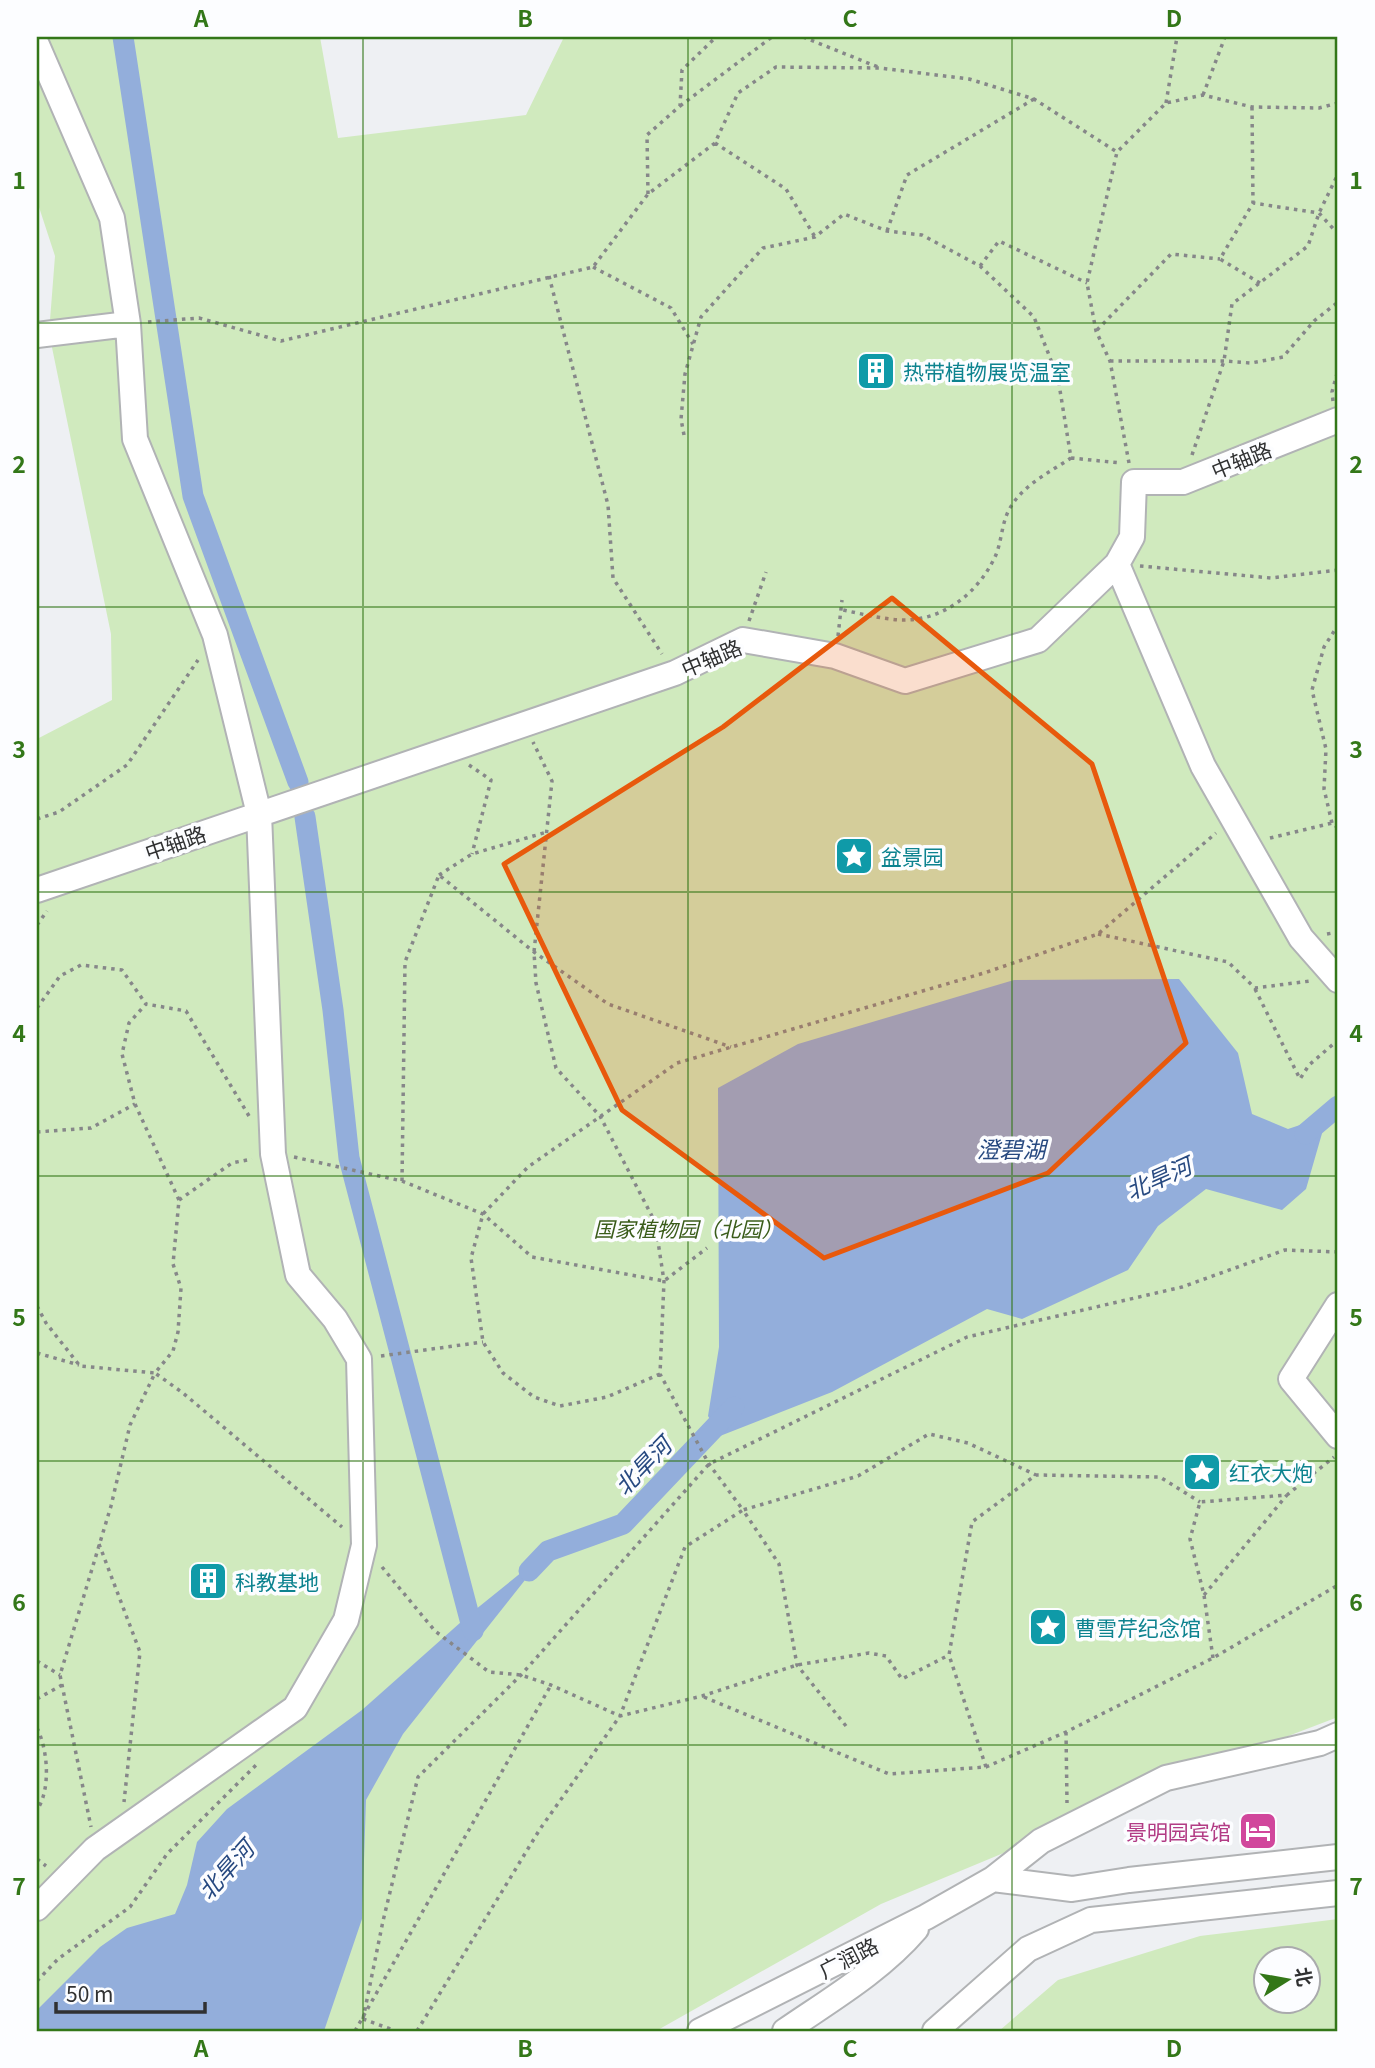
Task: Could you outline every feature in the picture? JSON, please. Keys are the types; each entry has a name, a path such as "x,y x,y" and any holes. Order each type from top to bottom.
{"street":[{"path":"37,45 112,218 128,324 135,439 215,635 259,814 273,1154 298,1275 335,1319 359,1359 364,1545 346,1620 295,1708 95,1849 37,1908"},
{"path":"37,335 128,324"},
{"name":"中轴路","path":"37,890 674,673 743,640 835,656 905,681 1038,640 1117,564 1132,537 1132,473 1183,482 1337,420"},
{"path":"1117,564 1203,766 1301,938 1337,979"},
{"path":"1338,1305 1292,1379 1338,1436"},
{"name":"广润路","path":"700,2031 926,1917 993,1879 1041,1841 1166,1778 1320,1743 1338,1735"},
{"path":"1072,1889 1129,1880 1338,1857"},
{"path":"993,1879 1072,1889 1101,1899 1125,1917"},
{"path":"935,2031 1028,1949 1091,1920 1338,1893"},
{"path":"785,2031 862,1978 899,1948 926,1917"}],"path":[{"path":"680,106 682,70 716,37"},
{"path":"648,194 647,135 680,106 772,37"},
{"path":"803,37 880,68"},
{"path":"1166,103 1177,37"},
{"path":"1203,95 1225,37"},
{"path":"593,267 648,194 715,143 738,93 776,67 880,68 969,79 1034,99 1117,152"},
{"path":"843,610 899,620 921,619 943,612 964,600 979,583 995,558 1009,510 1024,490 1071,458 1132,473 1110,361 1096,331 1087,284 1117,152 1166,103 1203,95 1252,107 1319,107 1338,103"},
{"path":"887,231 907,175 1034,99"},
{"path":"1220,259 1253,203 1252,107"},
{"path":"715,143 786,189 815,237"},
{"path":"1183,482 1224,361 1232,304 1308,246 1319,213 1338,174"},
{"path":"1253,203 1319,213 1338,234"},
{"path":"684,435 681,419 685,374 701,317 764,248 815,237 844,214 887,231 922,235 981,266 1034,317 1058,378 1071,458"},
{"path":"981,266 999,241 1087,284"},
{"path":"1096,331 1171,254 1220,259 1260,283"},
{"path":"128,324 199,318 281,341 593,267 671,308 693,344"},
{"path":"549,276 608,505 613,578 674,673"},
{"path":"1110,361 1251,363 1283,358 1314,321 1338,302"},
{"path":"1337,420 1332,392 1338,370"},
{"path":"1117,564 1271,578 1338,570"},
{"path":"743,640 766,572"},
{"path":"835,656 843,610 842,600"},
{"path":"1338,625 1324,647 1312,690 1326,749 1324,789 1332,823 1338,828"},
{"path":"37,819 59,812 127,765 215,635"},
{"path":"524,724 552,781 534,952 536,983 556,1068 600,1116 655,1222 664,1281 660,1374 709,1464 779,1564 797,1665 846,1726"},
{"path":"448,750 491,780 472,854"},
{"path":"660,1374 607,1397 560,1406 534,1397 503,1373 482,1342 471,1258 483,1214 528,1167 677,1063 984,973 1098,934 1234,818"},
{"path":"1247,843 1332,823"},
{"path":"400,1180 405,962 439,875 472,854 547,832"},
{"path":"439,875 534,952 608,1004 733,1048"},
{"path":"1098,934 1228,962 1255,988 1300,1079 1309,1065 1338,1040"},
{"path":"37,1008 60,976 81,965 122,970 146,1004 186,1011 251,1119"},
{"path":"1255,988 1337,979"},
{"path":"95,1849 60,1675 111,1506 130,1425 155,1373 173,1351 178,1332 181,1288 173,1264 179,1200 135,1104 122,1054 129,1023 146,1004"},
{"path":"37,1132 91,1128 135,1104"},
{"path":"179,1200 232,1163 273,1154 287,1155 400,1180 483,1214 532,1257 664,1281 707,1248"},
{"path":"363,2019 383,1921 418,1777 521,1675 709,1464 967,1337 1182,1287 1284,1250 1338,1252"},
{"path":"37,1307 46,1323 80,1366"},
{"path":"359,1359 482,1342"},
{"path":"37,1353 80,1366 155,1373 183,1393 364,1545 435,1630 489,1672 521,1675 551,1685 620,1716 702,1696 797,1665 869,1653 886,1656 902,1679 949,1656"},
{"path":"416,2031 540,1829 620,1716 685,1547 743,1510 858,1476 929,1434 968,1443 1036,1475 1160,1477 1200,1502 1287,1495"},
{"path":"1204,1595 1287,1495 1338,1454"},
{"path":"986,1767 949,1656 972,1522 1036,1475"},
{"path":"1200,1502 1190,1539 1204,1595 1213,1658"},
{"path":"99,1542 140,1652 121,1830"},
{"path":"702,1696 889,1773 986,1767 1066,1732 1213,1658 1338,1585"},
{"path":"37,1661 60,1675"},
{"path":"37,1699 62,1685"},
{"path":"355,2031 551,1685"},
{"path":"37,1728 41,1735 46,1773 42,1801 37,1810"},
{"path":"1066,1732 1067,1826"},
{"path":"37,1981 58,1959 130,1907 167,1854 226,1792 264,1758"},
{"path":"363,2019 396,2031"}],"highlighted area":[{"path":"892,598 1092,764 1186,1043 1048,1173 824,1258 622,1110 504,864 723,727"}],"green space":[{"name":"国家植物园（北园）","path":"37,37 320,37 338,138 526,115 564,37 1338,37 1338,1717 1244,1753 881,1904 656,2031 37,2031 37,739 112,700 111,634 49,333 55,256 37,201"},
{"path":"1338,1919 1338,2031 999,2031 1058,1980 1200,1936"}],"water":[{"name":"澄碧湖","path":"1179,979 1238,1053 1252,1114 1288,1129 1327,1116 1306,1189 1282,1210 1206,1189 1158,1226 1128,1270 1022,1319 987,1309 832,1392 720,1436 708,1416 719,1347 718,1088 798,1044 1014,980"},
{"path":"548,1551 403,1734 366,1800 362,1919 324,2031 37,2031 37,2010 100,1947 127,1928 175,1914 187,1885 197,1842 227,1809 362,1710 470,1614"}],"waterway":[{"path":"123,37 193,496 298,782"},
{"path":"305,817 333,1010 349,1158 473,1631"},
{"name":"北旱河","path":"1305,1134 1338,1106"},
{"name":"北旱河","path":"529,1571 548,1551 623,1524 734,1407"}],"place":[{"name":"热带植物展览温室","path":"876,371"},
{"name":"盆景园","path":"854,856"},
{"name":"红衣大炮","path":"1202,1472"},
{"name":"科教基地","path":"208,1581"},
{"name":"曹雪芹纪念馆","path":"1048,1627"},
{"name":"景明园宾馆","path":"1258,1831"}]}
